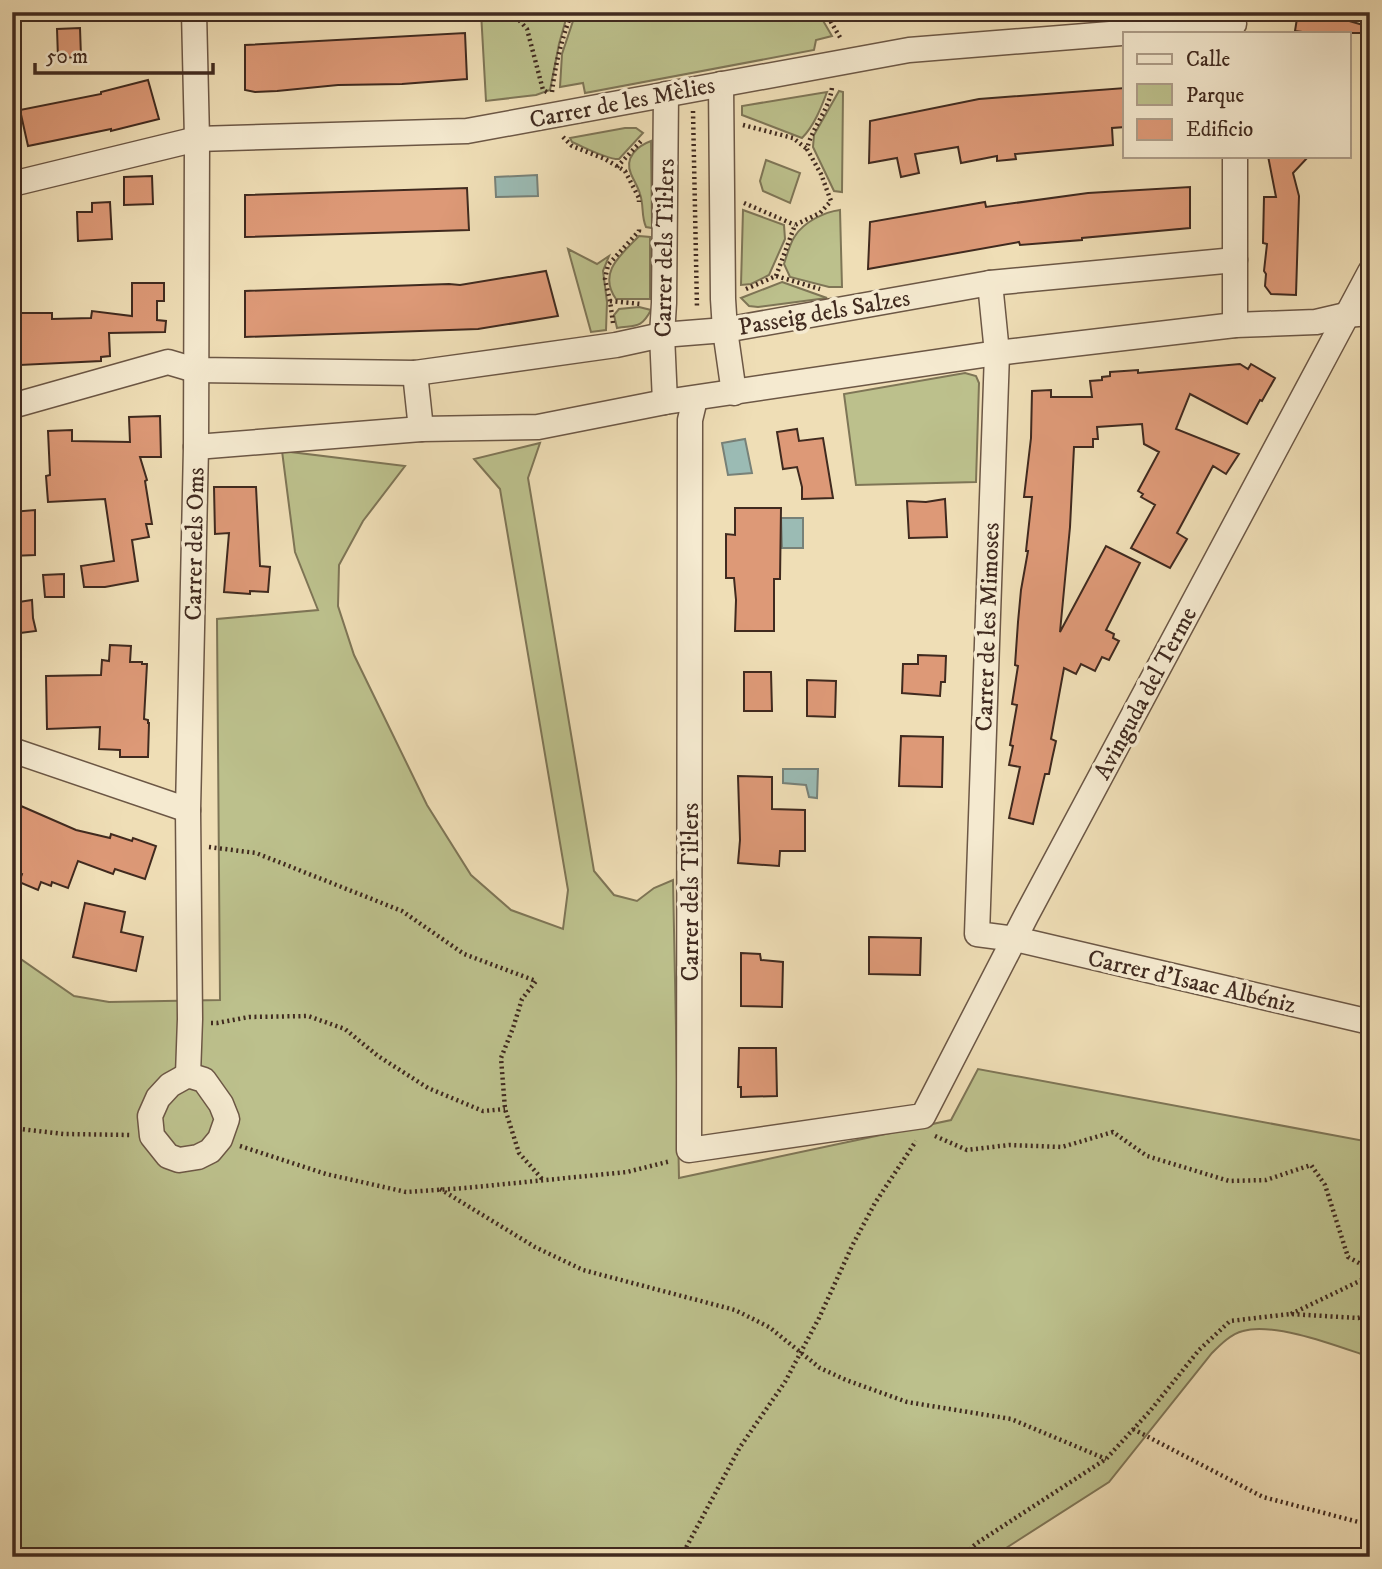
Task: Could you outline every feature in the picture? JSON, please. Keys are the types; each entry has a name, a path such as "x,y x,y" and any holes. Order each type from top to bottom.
{"street":[{"name":"Carrer dels Oms","path":"188,1075 188,810 196,447 197,139 194,12"},
{"name":"Carrer de les Mèlies","path":"1126,32 1234,23"},
{"name":"Carrer de les Mèlies","path":"12,184 197,139 467,131 909,50 1123,32"},
{"path":"721,84 723,292 725,330 734,393"},
{"name":"Carrer dels Til·lers","path":"665,402 662,335 666,94"},
{"path":"1235,158 1235,325"},
{"name":"Passeig dels Salzes","path":"12,406 168,362 195,370 415,373 616,345 662,335 725,330 990,283 1235,260"},
{"name":"Avinguda del Terme","path":"922,1122 1015,939 1358,314 1370,272"},
{"name":"Carrer de les Mimoses","path":"990,283 997,352 977,934 1015,939"},
{"path":"196,447 421,429 538,427 665,402 997,352 1235,325 1316,322 1358,314"},
{"path":"415,373 421,429"},
{"name":"Carrer dels Til·lers","path":"689,1150 690,420 695,399"},
{"path":"12,750 188,810"},
{"name":"Carrer d'Isaac Albéniz","path":"1015,939 1370,1022"},
{"path":"188,1075 204,1080 221,1104 227,1119 220,1139 210,1151 198,1157 179,1160 168,1156 152,1136 150,1116 158,1098 170,1085 188,1075"},
{"path":"689,1150 922,1122"}],"path":[{"path":"512,12 527,29 543,90 552,95 554,76 572,12"},
{"path":"825,12 843,41 835,42"},
{"path":"807,149 809,138 832,91 832,83"},
{"name":"Carrer dels Til·lers","path":"692,110 697,313"},
{"path":"737,123 793,138 807,149 821,174 831,201 820,214 795,225 776,276"},
{"path":"559,134 572,146 605,159 625,171 639,198 639,209"},
{"path":"617,167 645,138"},
{"path":"737,201 795,225"},
{"path":"614,328 605,279 608,265 639,231 639,220"},
{"path":"737,293 776,276 829,291"},
{"path":"610,301 643,304"},
{"path":"189,845 256,853 402,912 464,954 536,981 522,999 500,1058 505,1109 519,1153 543,1180"},
{"path":"190,1019 217,1023 249,1017 308,1016 345,1029 378,1056 428,1088 482,1111 505,1109"},
{"path":"681,1557 740,1447 785,1382 875,1202 917,1140 922,1122 967,1150 1009,1145 1062,1147 1113,1132 1147,1157 1228,1181 1266,1180 1311,1166 1325,1185 1348,1256 1370,1269"},
{"path":"12,1128 64,1134 152,1136"},
{"path":"220,1139 326,1174 406,1192 627,1172 672,1160 689,1150"},
{"path":"440,1189 535,1247 583,1270 735,1310 769,1327 820,1368 846,1380 907,1402 1011,1419 1106,1459"},
{"path":"1290,1314 1370,1276"},
{"path":"961,1557 977,1543 1106,1459 1199,1350 1230,1321 1290,1314 1358,1318 1370,1314"},
{"path":"1133,1429 1263,1497 1370,1525"}],"green space":[{"path":"481,12 568,12 550,90 536,95 486,101"},
{"path":"576,12 818,12 832,36 816,40 814,50 585,93 583,83 560,87 562,54"},
{"path":"839,91 843,92 842,192 834,191 813,147 814,135"},
{"path":"827,92 814,122 802,138 742,115 742,106"},
{"path":"636,128 643,133 619,159 596,153 572,142 570,138"},
{"path":"651,141 652,228 646,227 644,223 641,198 629,168 633,153"},
{"path":"766,160 800,173 790,203 763,191 760,181"},
{"path":"743,210 784,225 785,239 769,275 751,284 741,285"},
{"path":"840,210 842,287 829,287 790,277 784,264 795,236 815,218"},
{"path":"639,236 650,237 650,299 616,299 609,280 610,272 619,257"},
{"path":"568,249 597,264 609,256 603,271 607,302 606,330 591,332"},
{"path":"782,282 827,298 758,307 749,306 741,298"},
{"path":"639,307 651,310 644,320 637,325 617,328 614,315 619,309"},
{"path":"965,373 976,376 979,383 976,482 856,485 844,394"},
{"path":"540,443 528,478 594,871 614,895 637,901 654,888 673,880 679,1178 951,1120 978,1069 1370,1142 1370,1354 1361,1354 1302,1335 1270,1329 1234,1334 1212,1353 1109,1482 992,1557 12,1557 12,953 74,996 109,1002 220,1000 217,619 318,610 295,552 282,451 405,466 363,521 339,565 338,606 354,655 427,805 471,875 511,910 563,929 568,890 500,489 474,459"}],"water":[{"path":"537,175 538,196 496,197 495,177"},
{"path":"745,439 752,473 728,475 722,443"},
{"path":"781,518 803,518 803,548 782,548"},
{"path":"783,769 818,769 817,798 809,797 806,785 783,783"}],"building":[{"path":"1298,12 1340,12 1339,18 1370,27 1370,33 1295,31"},
{"path":"80,28 81,57 58,58 57,29"},
{"path":"465,33 467,79 338,85 277,91 245,90 245,45"},
{"path":"148,80 159,119 28,146 20,110 101,94"},
{"path":"1123,88 1123,127 1112,128 1113,145 1015,154 1016,159 997,161 997,156 961,163 958,147 915,154 919,173 901,177 897,158 869,163 870,121 979,99"},
{"path":"1268,158 1307,158 1293,173 1299,196 1296,295 1271,294 1265,286 1267,244 1263,243 1264,197 1276,197"},
{"path":"152,176 153,204 124,205 124,177"},
{"path":"1190,187 1190,228 1082,240 1020,245 1019,242 868,269 870,222 985,202 986,207 1088,193"},
{"path":"467,188 469,230 245,237 245,195"},
{"path":"110,202 112,239 78,241 77,212 92,212 92,203"},
{"path":"546,271 558,316 478,329 245,337 245,291 460,285"},
{"path":"132,283 164,283 164,301 157,301 157,320 166,321 165,332 109,333 110,356 101,357 101,361 20,365 19,313 52,313 52,319 91,318 92,311 132,316"},
{"path":"1240,364 1248,369 1251,364 1275,378 1247,424 1190,394 1176,429 1239,454 1226,474 1213,466 1177,533 1187,539 1170,568 1131,548 1155,505 1141,497 1143,494 1138,491 1159,452 1144,444 1142,424 1097,427 1098,439 1093,439 1093,447 1074,447 1060,632 1106,546 1140,563 1106,630 1114,634 1113,638 1119,641 1109,660 1102,657 1095,671 1081,664 1076,674 1064,668 1051,739 1056,741 1033,824 1009,818 1020,767 1009,765 1017,705 1012,704 1018,666 1015,665 1018,622 1032,497 1024,497 1031,438 1032,391 1051,390 1051,397 1092,397 1090,381 1102,380 1102,377 1110,376 1110,372 1138,370 1138,373"},
{"path":"160,416 161,457 140,457 147,480 145,481 152,524 146,524 149,537 132,540 138,581 105,587 84,587 81,566 114,561 105,499 48,502 48,431 72,430 72,441 130,442 129,417"},
{"path":"797,429 799,441 823,438 833,498 802,499 797,467 783,469 777,432"},
{"path":"214,487 256,487 260,566 270,567 268,592 224,592 229,533 215,534"},
{"path":"945,499 947,537 909,538 907,501"},
{"path":"735,508 781,508 780,579 774,579 774,631 735,631 734,578 726,578 726,534 735,535"},
{"path":"35,510 35,555 12,556 12,512"},
{"path":"64,574 64,597 45,597 43,575"},
{"path":"32,600 36,631 12,634 12,603"},
{"path":"110,645 131,646 130,662 147,664 144,719 149,723 148,757 120,757 120,750 99,749 100,727 47,729 46,676 101,675 102,660 109,661"},
{"path":"918,655 946,656 945,682 941,682 940,696 902,693 903,664 918,664"},
{"path":"744,672 771,672 772,711 744,711"},
{"path":"807,680 836,681 835,717 807,716"},
{"path":"901,736 943,737 942,787 899,786"},
{"path":"738,776 772,777 772,809 805,810 805,851 780,851 779,866 738,863"},
{"path":"21,806 76,830 110,838 111,834 132,841 133,838 156,846 145,879 115,869 113,874 78,861 68,888 52,882 51,886 41,882 38,890 19,882 22,874 12,870 12,826"},
{"path":"85,903 125,912 121,932 143,937 136,971 73,957"},
{"path":"869,937 921,938 920,975 869,974"},
{"path":"741,953 760,954 761,960 783,962 782,1007 741,1006"},
{"path":"739,1048 776,1048 777,1096 741,1097 741,1087 738,1087"}]}
